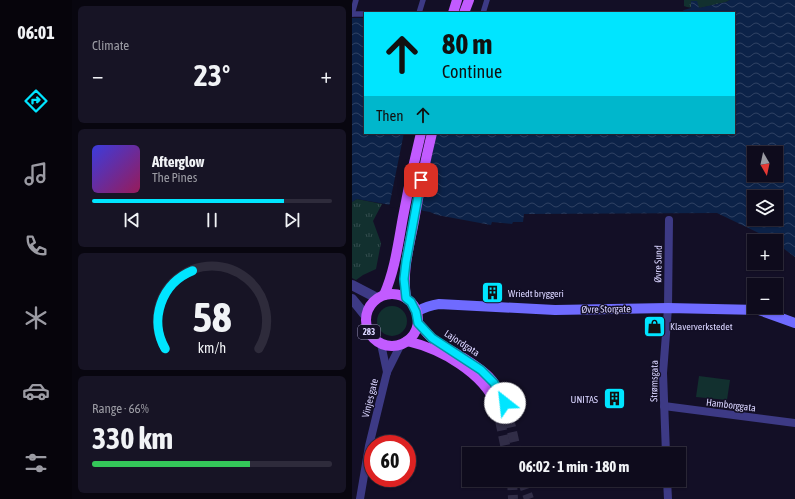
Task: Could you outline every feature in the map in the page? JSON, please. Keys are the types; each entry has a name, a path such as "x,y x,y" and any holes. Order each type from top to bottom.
{"main road":[{"path":"453,12 457,0"},
{"path":"464,12 468,0"},
{"name":"283","path":"404,343 394,346 387,346 376,341 369,333 367,328 366,316 371,304 380,296 393,270 421,134"},
{"path":"406,298 405,271 424,165 432,134"},
{"path":"380,296 392,294 399,295 411,302 416,312 418,323 414,332 404,343"},
{"name":"Øvre Storgate","path":"416,312 422,308 435,304 555,310 668,308 760,310 795,323"},
{"name":"Lajordgata","path":"404,343 426,347 460,364 484,384 494,398 501,404 494,383 481,370 432,338 418,323"}],"street":[{"path":"356,0 352,14 364,14"},
{"path":"419,12 423,0"},
{"path":"483,12 487,0"},
{"name":"Øvre Sund","path":"668,308 669,220"},
{"path":"352,285 380,296"},
{"path":"352,299 366,316"},
{"name":"Strømsgata","path":"666,447 664,373 668,308"},
{"name":"Vinjes gate","path":"360,499 369,446 387,372 404,343"},
{"name":"Vinjes gate","path":"381,344 387,372"},
{"name":"Hamborggata","path":"664,406 795,423"},
{"path":"667,487 668,499"}],"green space":[{"path":"684,0 730,0 710,6 694,8 684,6"},
{"path":"357,199 382,204 373,221 381,243 376,269 356,280 352,278 352,202"},
{"path":"392,306 403,310 407,321 403,332 392,336 381,332 377,321 381,310"},
{"path":"699,376 730,380 727,400 696,397"}],"water":[{"path":"730,0 795,0 795,257 783,248 783,234 761,234 717,213 524,214 523,222 513,222 512,224 492,222 491,225 357,199 352,202 352,18 364,18 364,134 735,134 735,12 681,12 691,8 691,1 697,1 699,8"}],"pier":[{"path":"404,134 437,134 420,212 389,207"}],"tunnel":[{"path":"505,403 515,447"},
{"path":"497,406 506,447"},
{"path":"512,487 513,499"},
{"path":"525,487 529,499"}],"place":[{"name":"Wriedt bryggeri","path":"492,293"},
{"name":"Klaververkstedet","path":"655,326"},
{"name":"UNITAS","path":"614,399"}],"route":[{"path":"421,180 405,271 404,279 406,298 414,307 418,323 427,334 481,370 494,383 505,403"}]}
